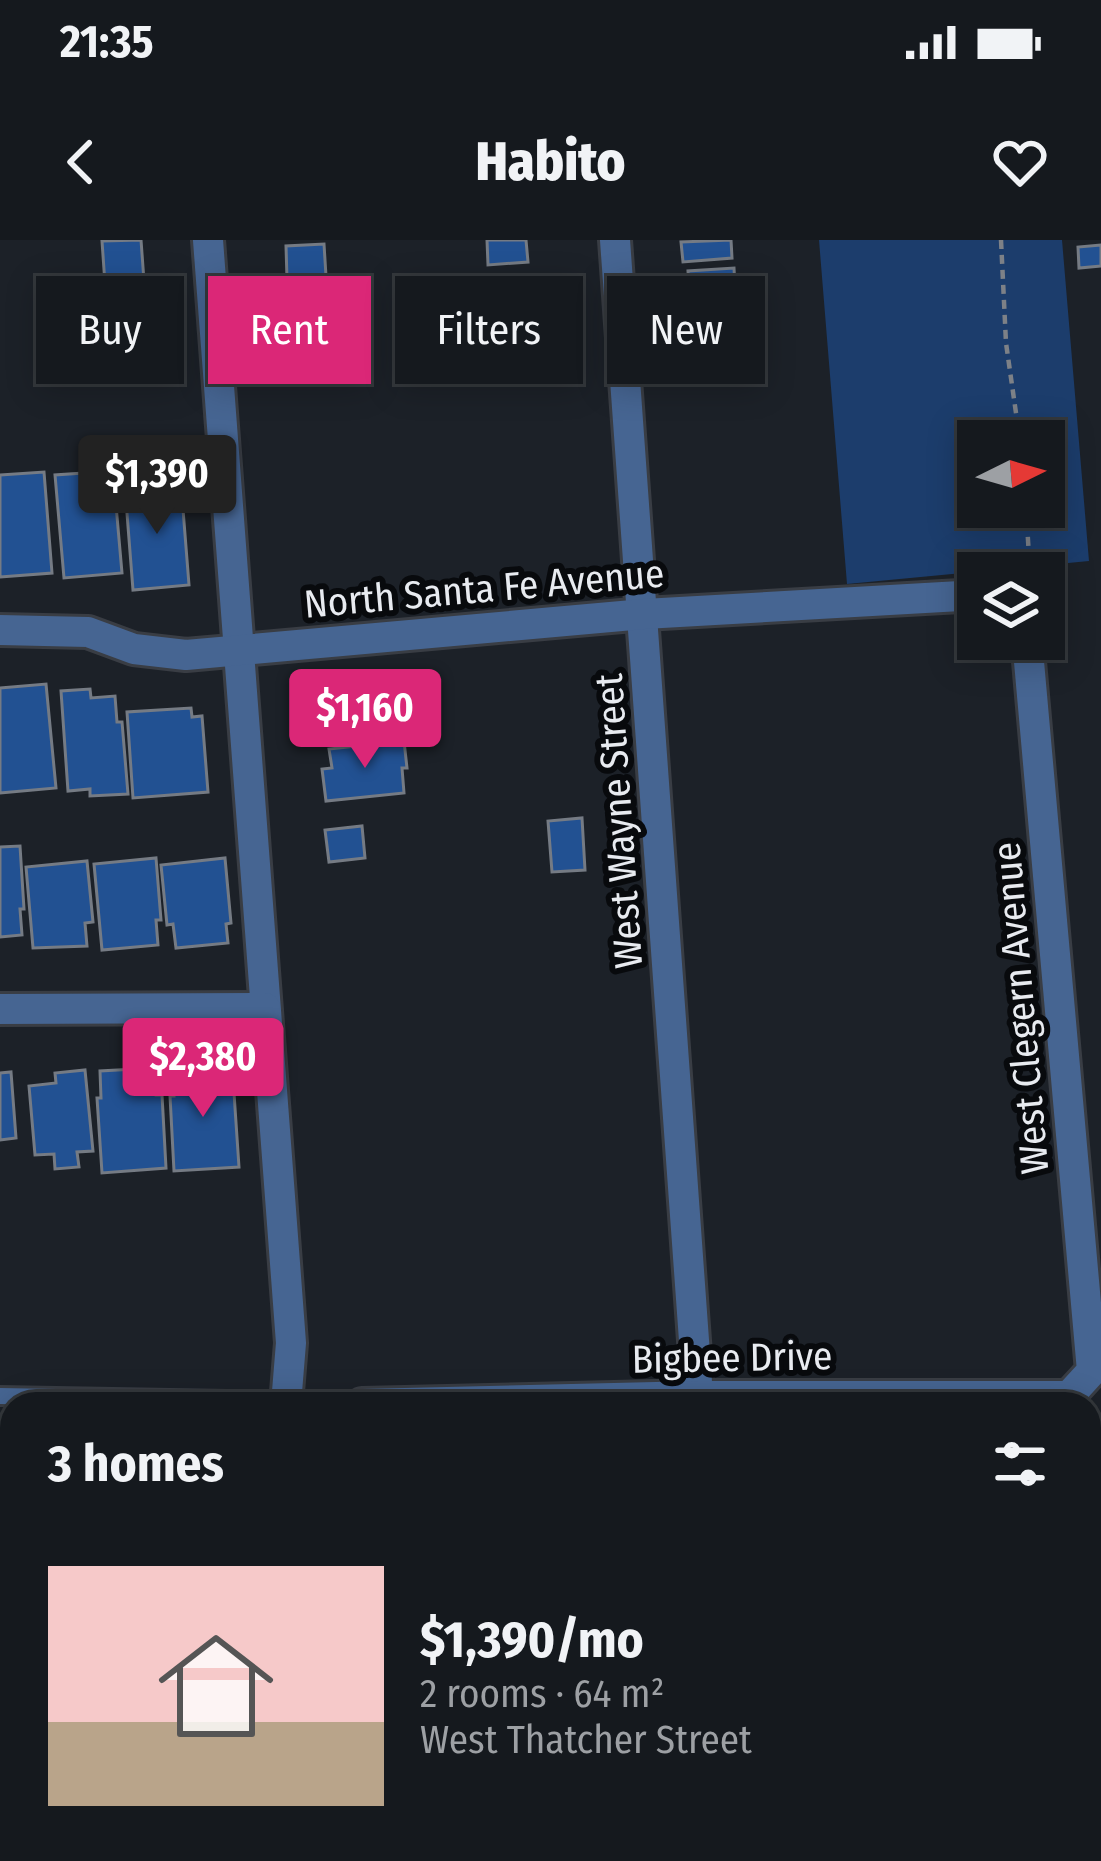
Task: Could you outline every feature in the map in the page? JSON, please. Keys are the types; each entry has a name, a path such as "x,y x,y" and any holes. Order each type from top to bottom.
{"street":[{"path":"208,240 294,1392"},
{"name":"West Wayne Street","path":"615,240 698,1392"},
{"name":"North Santa Fe Avenue","path":"0,630 88,632 161,654 644,614 957,596"},
{"name":"West Clegern Avenue","path":"1029,660 1092,1371"},
{"path":"0,1009 265,1008"},
{"name":"Bigbee Drive","path":"1073,1392 1092,1371"}],"path":[{"path":"1001,240 1006,344 1017,420"}],"shaded area":[{"path":"819,240 1062,240 1089,561 1065,563 1065,552 957,552 957,574 847,584"}],"building":[{"path":"141,240 144,276 104,276 102,241"},
{"path":"487,240 526,240 528,262 488,265"},
{"path":"731,240 732,258 683,262 681,242"},
{"path":"324,244 326,276 287,276 286,246"},
{"path":"1101,245 1101,266 1079,268 1078,247"},
{"path":"734,268 734,276 688,276 688,271"},
{"path":"113,471 122,573 64,578 55,475"},
{"path":"44,472 52,573 0,577 0,475"},
{"path":"181,484 189,585 133,590 125,488"},
{"path":"46,684 56,788 0,793 0,688"},
{"path":"90,689 91,698 115,696 128,794 90,796 90,789 68,791 61,691"},
{"path":"399,689 403,733 321,742 318,715 342,713 340,695"},
{"path":"191,708 192,717 202,716 208,792 133,798 127,712"},
{"path":"404,741 404,793 326,801 322,769 332,768 329,749"},
{"path":"582,818 585,870 552,872 548,821"},
{"path":"362,826 365,858 329,862 325,830"},
{"path":"20,846 22,935 0,937 0,847"},
{"path":"156,858 158,945 102,950 94,864"},
{"path":"225,858 231,923 226,924 228,943 176,948 173,924 167,925 161,865"},
{"path":"87,861 93,922 85,923 87,946 33,948 26,867"},
{"path":"227,1065 229,1093 234,1093 239,1167 174,1171 173,1069"},
{"path":"154,1068 156,1095 162,1095 166,1168 102,1173 100,1071"},
{"path":"85,1070 93,1151 77,1152 79,1167 55,1169 54,1154 35,1155 29,1086 56,1083 55,1073"},
{"path":"11,1072 16,1138 0,1140 0,1073"}]}
